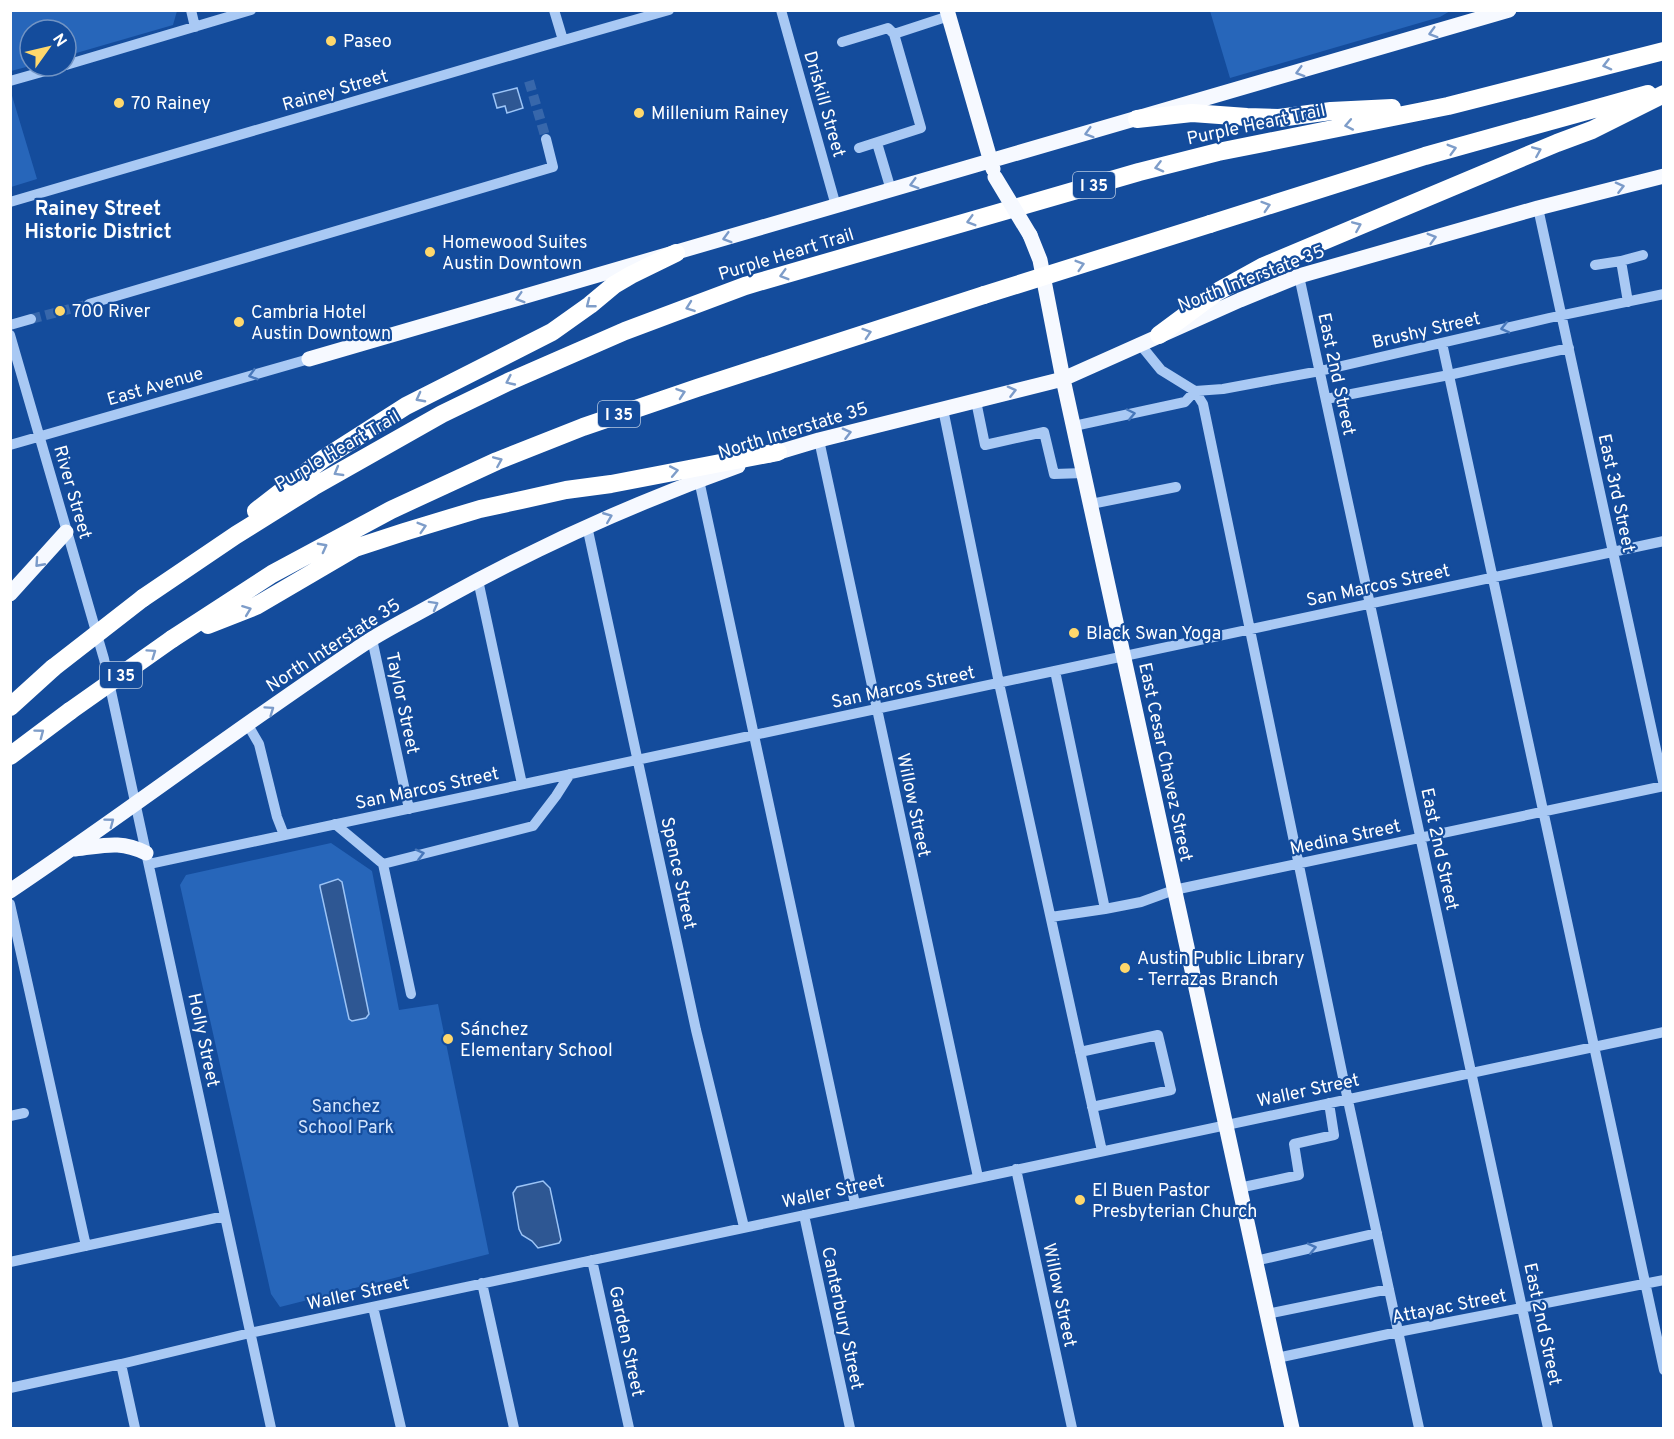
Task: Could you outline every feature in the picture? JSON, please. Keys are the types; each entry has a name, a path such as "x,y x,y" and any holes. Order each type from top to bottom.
{"highway":[{"name":"Purple Heart Trail","path":"13,704 53,668 143,598 294,499 442,414 508,382 625,331 745,286 1139,172 1218,152 1448,106 1664,51"},
{"name":"I 35","path":"10,756 172,639 272,574 391,510 497,461 584,427 697,388 984,296 1425,156 1664,89"},
{"path":"1159,335 1217,292 1278,259 1557,142 1592,130 1664,94"},
{"path":"1137,119 1192,113 1280,118 1331,111 1448,106"},
{"path":"143,598 315,465 368,429 422,397 552,332 614,285 676,253"},
{"path":"172,639 256,606 355,548 404,532 480,509 566,490 611,484 778,452"}],"main road":[{"path":"309,359 1137,119 1473,15 1509,10"},
{"name":"East Cesar Chavez Street","path":"948,13 995,177 1030,235 1040,260 1063,378 1292,1428"},
{"name":"North Interstate 35","path":"10,891 372,639 478,580 587,526 699,480 778,452 1063,378 1139,343 1299,276 1538,208 1664,176"},
{"path":"10,594 66,532"},
{"path":"72,849 115,844 131,846 148,858"}],"street":[{"path":"191,10 195,27"},
{"path":"78,62 251,10"},
{"path":"554,10 563,40"},
{"name":"Rainey Street","path":"10,202 669,10"},
{"name":"Driskill Street","path":"781,10 836,206"},
{"path":"894,34 948,13"},
{"path":"843,42 888,28 894,34 921,128 859,148"},
{"path":"89,304 553,167 546,139"},
{"path":"877,143 891,190"},
{"name":"East 3rd Street","path":"1538,208 1664,786"},
{"path":"1595,265 1643,255"},
{"path":"1621,261 1628,302"},
{"name":"East 2nd Street","path":"1299,276 1548,1428"},
{"name":"Brushy Street","path":"1074,426 1185,402 1195,391 1223,389 1320,371 1664,294"},
{"path":"10,325 31,319"},
{"name":"River Street","path":"10,334 104,659"},
{"path":"1139,343 1161,370 1195,391 1203,404 1419,1428"},
{"path":"1442,343 1664,1370"},
{"path":"1326,399 1569,348"},
{"name":"East Avenue","path":"10,445 309,359"},
{"path":"976,400 985,445 1044,432 1054,474 1084,473"},
{"path":"944,408 999,683 1102,1151"},
{"name":"Willow Street","path":"819,440 978,1178"},
{"path":"699,480 855,1204"},
{"path":"1091,504 1176,487"},
{"name":"Spence Street","path":"587,526 696,1030 744,1227"},
{"name":"San Marcos Street","path":"148,858 284,835 409,809 1664,542"},
{"path":"478,580 522,784"},
{"name":"Taylor Street","path":"372,639 409,809"},
{"name":"Holly Street","path":"104,659 271,1428"},
{"path":"1055,671 1105,909"},
{"path":"248,725 259,744 277,817 284,835"},
{"path":"383,864 533,826 570,774"},
{"name":"Medina Street","path":"1051,917 1141,902 1174,890 1664,786"},
{"path":"335,824 383,864 411,994"},
{"path":"10,904 86,1246"},
{"name":"Waller Street","path":"10,1388 482,1283 1664,1032"},
{"path":"1080,1052 1158,1035 1171,1090 1092,1107"},
{"path":"1239,1188 1299,1175 1294,1144 1334,1135 1329,1103"},
{"path":"10,1116 24,1113"},
{"name":"Willow Street","path":"1016,1169 1072,1428"},
{"name":"Canterbury Street","path":"804,1215 850,1428"},
{"path":"10,1262 225,1216"},
{"path":"1255,1261 1377,1233"},
{"name":"Garden Street","path":"592,1260 629,1428"},
{"name":"Attayac Street","path":"1277,1359 1398,1332 1664,1280"},
{"path":"482,1283 514,1428"},
{"path":"1267,1314 1389,1289"},
{"path":"373,1307 401,1428"},
{"path":"121,1364 135,1428"}],"green space":[{"path":"11,10 177,10 173,25 78,53 78,18 18,18 18,69 11,71"},
{"path":"1210,10 1450,11 1440,17 1230,78"},
{"path":"10,89 37,179 11,187 10,187"},
{"name":"Sanchez School Park","path":"331,843 372,871 399,1010 438,1004 489,1254 280,1307 271,1294 180,885 186,875"}],"shaded area":[{"path":"517,88 523,108 507,113 505,106 497,108 493,94"},
{"path":"338,879 342,882 369,1014 366,1018 352,1021 349,1019 320,887 320,885"},
{"path":"543,1181 550,1188 561,1240 559,1243 538,1248 522,1235 519,1229 513,1193 517,1187"}],"tunnel":[{"path":"529,81 546,139"},
{"path":"31,319 89,304"}],"place":[{"name":"Paseo","path":"331,41"},
{"name":"70 Rainey","path":"119,103"},
{"name":"Millenium Rainey","path":"639,113"},
{"name":"Homewood Suites Austin Downtown","path":"430,252"},
{"name":"700 River","path":"60,311"},
{"name":"Cambria Hotel Austin Downtown","path":"239,322"},
{"name":"Black Swan Yoga","path":"1074,633"},
{"name":"Austin Public Library - Terrazas Branch","path":"1125,968"},
{"name":"Sánchez Elementary School","path":"448,1039"},
{"name":"El Buen Pastor Presbyterian Church","path":"1080,1200"}],"district":[{"name":"Rainey Street Historic District","path":"98,220"}]}
